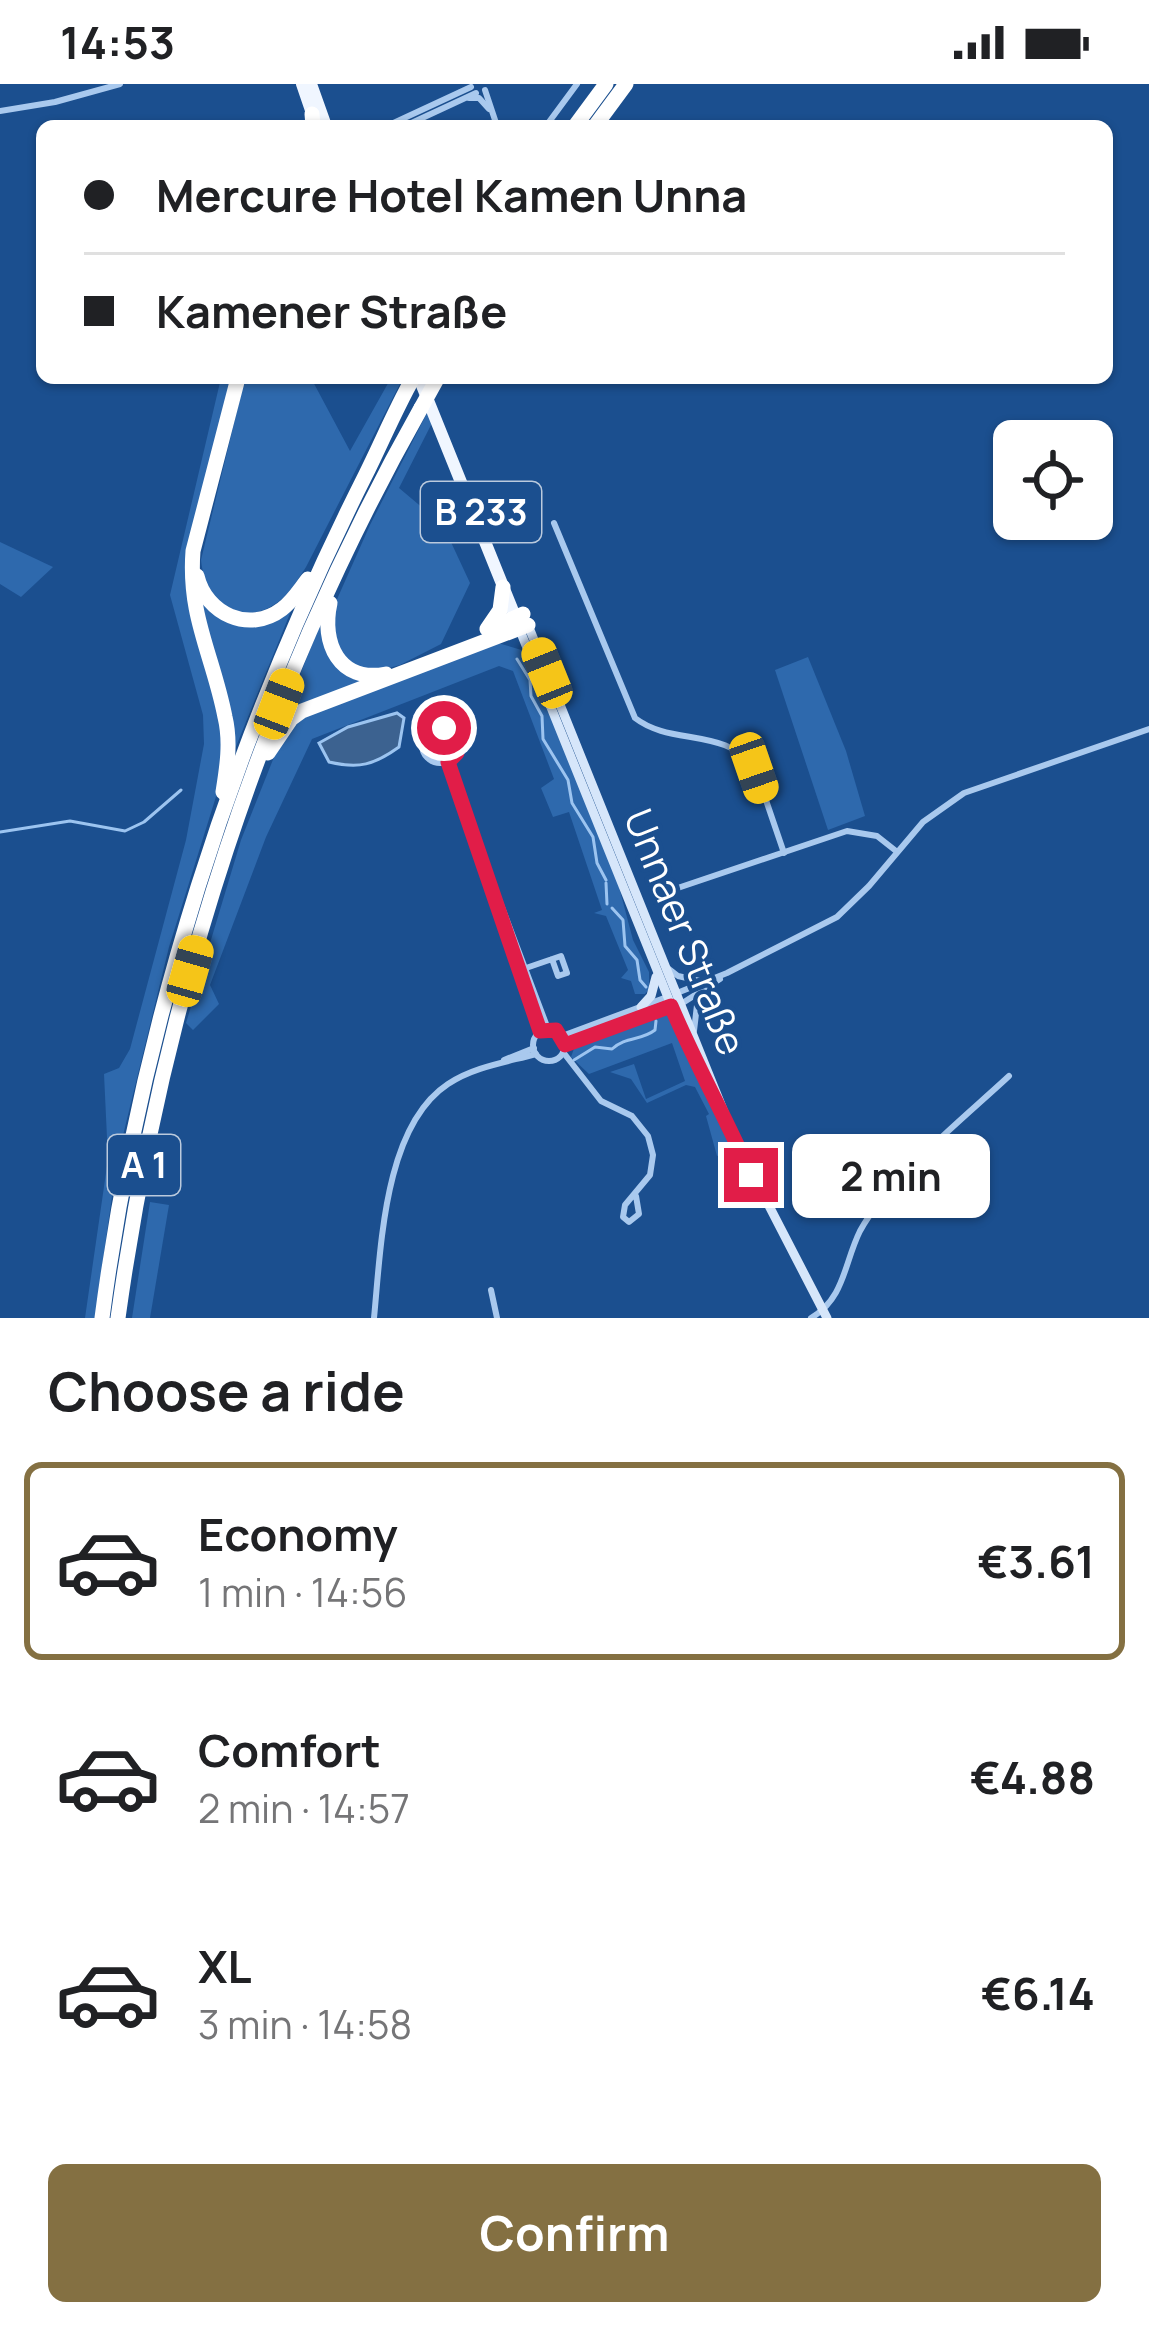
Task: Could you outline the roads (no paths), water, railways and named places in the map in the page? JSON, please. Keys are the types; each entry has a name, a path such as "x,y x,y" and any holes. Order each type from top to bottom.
{"highway":[{"path":"579,120 606,84"},
{"path":"599,120 626,84"},
{"path":"217,830 228,754 226,718 193,608 190,580 193,551 238,384"},
{"path":"239,384 200,543 197,570 203,593 210,604 232,618 260,620 284,608 332,561"},
{"name":"A 1","path":"102,1318 142,1098 173,972 217,830 278,665 415,384"},
{"name":"A 1","path":"118,1318 156,1104 216,880 332,561 434,384"},
{"path":"332,561 326,623 330,649 346,668 374,676 387,674 485,631 521,621"},
{"path":"485,631 500,610 503,587"},
{"path":"248,786 279,734 302,711 521,621"}],"main road":[{"path":"302,84 313,120"},
{"path":"311,84 324,120"},
{"name":"Unnaer Straße","path":"419,384 521,621"},
{"name":"Unnaer Straße","path":"419,384 521,621 699,1072 722,1109"},
{"path":"641,1007 662,969"},
{"name":"Unnaer Straße","path":"674,1000 722,1109"},
{"path":"722,1109 751,1175 825,1314"}],"street":[{"path":"0,111 121,84"},
{"path":"550,120 577,84"},
{"path":"401,120 477,88"},
{"path":"417,120 477,88"},
{"path":"477,88 494,120"},
{"path":"454,102 476,98 491,113"},
{"path":"554,523 635,718 651,728 726,745 747,758 784,853"},
{"path":"562,1048 674,1000 836,917 923,822 964,793 1149,728"},
{"path":"433,729 448,729 456,737 457,753 448,762 432,762 424,753 423,741 433,729"},
{"path":"448,762 464,818 544,1030 604,1103 632,1116 648,1136 652,1169 635,1196"},
{"path":"657,895 855,830 877,836 896,851"},
{"path":"523,969 552,959"},
{"path":"662,969 687,980 710,980"},
{"path":"693,1035 698,1005 727,973"},
{"path":"535,1051 544,1060 641,1007 707,991"},
{"path":"374,1318 390,1201 408,1127 447,1084 535,1051 544,1030"},
{"path":"811,1318 825,1314 860,1232 902,1179 1010,1076"},
{"path":"902,1179 922,1207"},
{"path":"491,1290 497,1318"}],"waterway":[{"path":"517,659 542,716 543,739 568,780 572,803 593,837 597,863 606,880"},
{"path":"0,832 70,821 125,831 144,822 181,790"},
{"path":"606,883 607,904"},
{"path":"612,908 623,920 625,946 637,960 646,987"},
{"path":"574,1060 595,1047 612,1049 650,1033 656,1021"}]}
